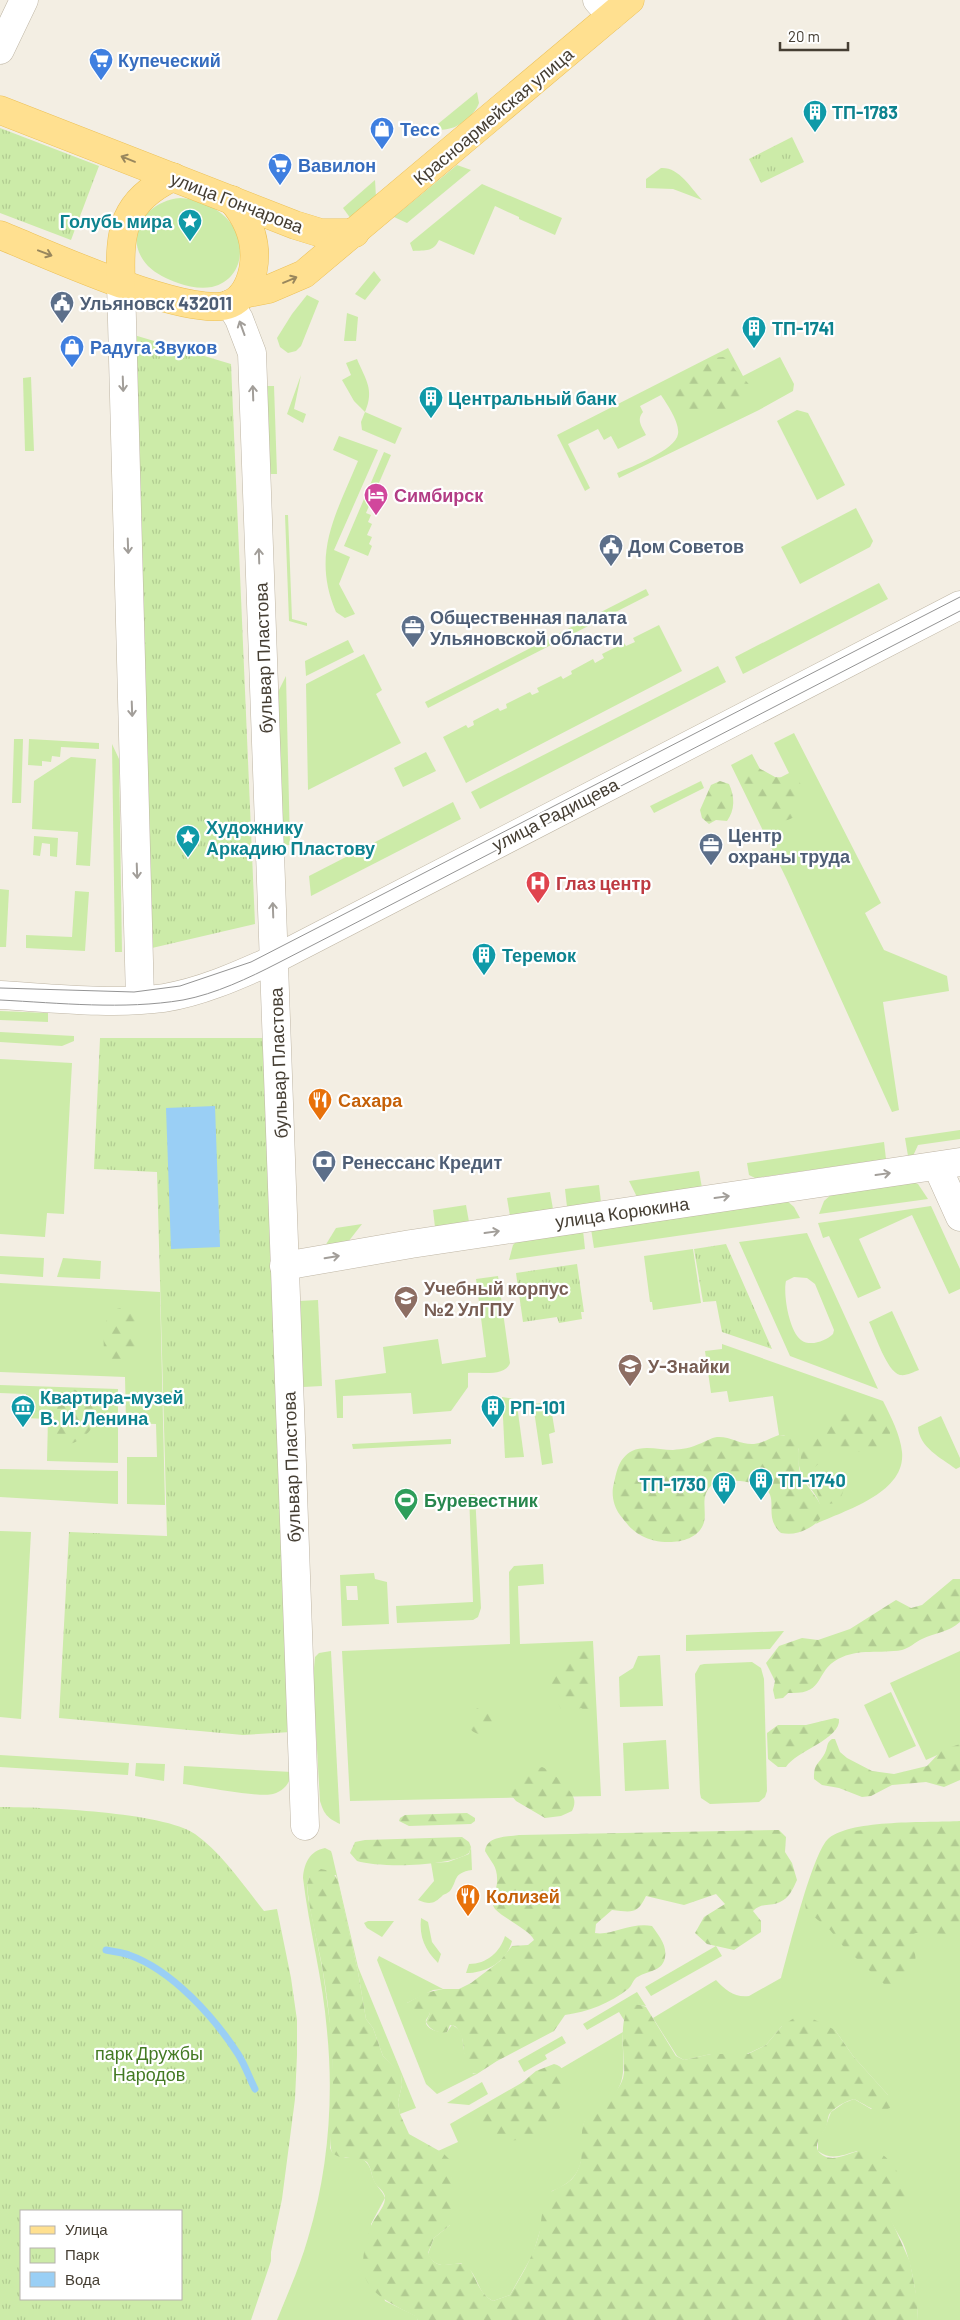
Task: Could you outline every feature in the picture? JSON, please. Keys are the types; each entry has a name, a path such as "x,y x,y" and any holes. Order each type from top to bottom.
{"main road":[{"name":"Красноармейская улица","path":"355,233 613,5"},
{"name":"улица Гончарова","path":"0,110 321,233 355,233"},
{"path":"120,282 121,246 129,216 134,206 148,190 173,177"},
{"path":"232,200 241,211 253,239 253,269 250,283 237,299"},
{"path":"0,235 120,282 184,304 212,307 269,289 304,274 355,233"}],"street":[{"path":"0,50 24,0"},
{"path":"120,282 140,999"},
{"name":"бульвар Пластова","path":"237,299 239,319 252,353 305,1826"},
{"name":"улица Радищева","path":"0,995 94,1000 162,998 184,994 233,978 275,959 960,604"},
{"path":"948,1164 960,1217"},
{"name":"улица Корюкина","path":"284,1266 411,1244 948,1164"}],"green space":[{"path":"477,92 479,103 472,115 466,120 447,129 433,128"},
{"path":"0,128 99,166 71,240 0,213"},
{"path":"792,137 804,162 761,183 749,159"},
{"path":"457,165 471,170 407,223 394,217"},
{"path":"661,168 679,174 702,200 673,189 646,188 646,179"},
{"path":"375,180 376,197 351,219 343,208"},
{"path":"482,184 562,218 555,235 495,206 474,255 439,240 432,248 413,251 410,243"},
{"path":"180,198 197,201 212,207 222,214 236,233 240,255 238,265 232,275 224,282 208,288 182,284 166,278 155,271 148,266 140,255 137,233 147,213 167,201"},
{"path":"374,271 381,280 365,300 355,294"},
{"path":"307,295 319,301 301,346 296,351 288,353 280,347 277,338"},
{"path":"347,313 358,317 356,341 344,341"},
{"path":"134,335 231,364 255,924 152,948"},
{"path":"728,348 743,376 780,357 794,384 793,391 759,410 619,478 617,473 662,452 675,440 678,434 677,425 661,395 640,406 643,412 640,424 646,435 618,449 611,436 604,440 598,429 568,444 590,488 585,491 557,435"},
{"path":"723,357 729,361 751,387 751,399 737,406 717,411 696,414 681,413 672,397 672,383 703,362"},
{"path":"357,359 366,378 369,390 368,404 365,412 354,401 342,380 351,375 346,363"},
{"path":"301,375 294,409 306,414 303,423 287,414"},
{"path":"31,377 34,451 25,451 23,378"},
{"path":"267,386 274,386 277,474 269,474"},
{"path":"797,410 808,413 845,485 817,500 777,421"},
{"path":"365,412 402,428 395,444 362,430 361,422"},
{"path":"339,436 378,450 334,550 350,557 339,584 355,614 345,618 336,612 329,591 326,553 335,517 358,461 333,450"},
{"path":"384,452 391,455 366,513 371,515 368,522 372,524 367,535 372,537 369,544 372,546 368,556 344,546"},
{"path":"856,508 873,541 870,547 800,584 781,547"},
{"path":"285,515 288,515 292,619 307,623 307,626 289,621"},
{"path":"879,583 888,599 743,674 735,657"},
{"path":"646,589 649,595 428,708 425,702"},
{"path":"659,625 682,671 466,783 443,737 466,725 468,728 474,725 473,721 498,708 500,711 507,708 506,704 530,692 532,695 539,692 537,688 561,676 563,679 572,674 571,671 593,659 595,663 604,658 602,654 624,643 626,646 635,642 633,638"},
{"path":"348,640 354,652 306,676 305,661"},
{"path":"364,654 382,690 376,694 401,743 308,790 306,684"},
{"path":"718,666 726,682 480,809 471,792"},
{"path":"286,676 290,845 280,845 278,692"},
{"path":"794,733 881,903 865,913 884,950 947,976 949,991 883,1002 899,1110 892,1112 787,880 731,765 752,754 768,784 789,773 774,743"},
{"path":"14,739 23,739 21,803 12,803"},
{"path":"29,739 99,743 99,749 61,747 60,757 52,756 51,762 42,761 42,766 28,765"},
{"path":"112,744 119,759 122,952 115,952"},
{"path":"426,752 436,771 403,787 394,768"},
{"path":"71,757 96,759 90,866 76,865 78,832 32,829 34,781"},
{"path":"751,766 755,766 775,777 798,779 801,792 794,817 779,820 769,814 752,797 742,781"},
{"path":"701,781 704,788 654,813 650,806"},
{"path":"720,781 729,784 733,808 727,821 716,820 709,824 702,818 700,810 711,785"},
{"path":"453,802 461,819 311,896 309,876"},
{"path":"34,836 58,838 57,857 50,856 50,844 42,843 40,856 33,855"},
{"path":"0,889 9,890 6,947 0,947"},
{"path":"75,891 89,892 85,951 26,948 26,935 72,937"},
{"path":"0,1011 48,1013 48,1022 0,1020"},
{"path":"0,1032 74,1036 74,1041 62,1046 0,1042"},
{"path":"100,1038 270,1038 291,1732 243,1735 59,1718 69,1532 167,1536 157,1172 94,1169"},
{"path":"0,1059 72,1063 64,1214 47,1213 45,1237 0,1234"},
{"path":"960,1130 960,1139 918,1145 913,1156 908,1156 905,1138"},
{"path":"884,1142 886,1159 755,1178 749,1175 747,1163"},
{"path":"699,1171 702,1188 637,1197 629,1181"},
{"path":"913,1182 918,1184 928,1199 819,1214 824,1201 833,1193"},
{"path":"599,1185 601,1202 567,1207 565,1189"},
{"path":"550,1192 553,1209 510,1216 507,1198"},
{"path":"786,1200 794,1207 800,1218 594,1248 591,1229"},
{"path":"466,1205 469,1222 435,1227 433,1210"},
{"path":"931,1206 960,1269 960,1289 949,1294 912,1215 859,1239 881,1288 858,1298 829,1236 823,1238 818,1223"},
{"path":"362,1224 348,1242 325,1246 336,1228"},
{"path":"583,1230 585,1249 509,1260 513,1245 517,1241"},
{"path":"807,1233 878,1389 790,1356 739,1242","holes":["794,1277 807,1278 815,1284 834,1330 833,1334 826,1339 813,1343 801,1340 793,1329 785,1294 786,1281"]},
{"path":"726,1244 772,1349 722,1332 716,1301 703,1302 694,1249"},
{"path":"693,1249 701,1303 653,1310 652,1302 650,1302 644,1256"},
{"path":"0,1256 44,1258 43,1277 0,1274"},
{"path":"63,1258 101,1261 100,1279 57,1277"},
{"path":"577,1264 584,1312 581,1312 582,1319 559,1323 557,1317 523,1322 516,1273"},
{"path":"498,1276 510,1363 507,1367 498,1372 468,1373 468,1387 451,1411 413,1414 411,1393 343,1396 343,1418 337,1418 335,1380 386,1373 383,1347 438,1339 442,1364 486,1357 476,1279"},
{"path":"0,1283 160,1292 165,1505 127,1504 127,1457 157,1457 156,1424 126,1423 125,1377 0,1372"},
{"path":"318,1300 322,1386 303,1387 299,1301"},
{"path":"121,1308 130,1311 135,1316 138,1323 138,1332 134,1350 126,1365 114,1370 109,1366 106,1359 104,1331 112,1310"},
{"path":"892,1311 919,1370 908,1374 900,1375 891,1367 869,1322"},
{"path":"722,1344 883,1401 897,1432 902,1452 901,1466 894,1479 872,1498 816,1524 820,1514 820,1505 817,1497 801,1473 798,1462 799,1449 784,1435 779,1435 773,1396 729,1402 727,1391 711,1393 705,1351 722,1349"},
{"path":"0,1385 118,1389 118,1463 47,1461 48,1419 25,1418 26,1394 0,1393"},
{"path":"66,1389 78,1390 87,1397 95,1408 96,1419 84,1437 64,1446 55,1445 49,1438 48,1417 57,1406 60,1393"},
{"path":"502,1397 514,1399 517,1405 524,1457 505,1458"},
{"path":"550,1402 555,1432 549,1434 553,1463 542,1465 533,1404"},
{"path":"875,1410 886,1415 891,1426 889,1438 881,1447 869,1452 832,1450 814,1468 802,1466 802,1450 818,1428 842,1414 863,1414"},
{"path":"941,1416 960,1458 960,1467 956,1469 932,1451 919,1434 918,1427"},
{"path":"779,1435 791,1436 797,1441 800,1472 803,1480 822,1509 822,1515 817,1522 807,1529 792,1534 781,1533 772,1517 770,1495 765,1489 756,1484 740,1481 719,1482 712,1485 706,1492 703,1525 692,1537 675,1542 649,1539 635,1532 616,1508 613,1499 613,1487 616,1474 621,1461 632,1451 647,1448 683,1449 717,1437 754,1444"},
{"path":"451,1439 451,1444 353,1449 352,1444"},
{"path":"836,1468 843,1476 844,1487 842,1496 832,1504 826,1503 817,1493 816,1483 823,1473"},
{"path":"0,1469 118,1471 118,1504 0,1497"},
{"path":"469,1494 475,1494 481,1608 478,1617 473,1620 397,1623 396,1606 473,1602"},
{"path":"0,1531 31,1532 21,1719 0,1717"},
{"path":"543,1564 544,1584 518,1586 520,1644 593,1641 601,1796 350,1801 342,1651 510,1644 509,1572 514,1566"},
{"path":"374,1573 375,1579 387,1582 389,1624 342,1626 340,1575","holes":["346,1586 357,1586 358,1600 347,1600"]},
{"path":"953,1579 960,1579 960,1622 955,1626 922,1639 902,1650 862,1652 838,1659 825,1670 814,1687 800,1693 788,1693 783,1698 775,1699 773,1690 775,1681 766,1663 779,1646 802,1638 818,1640 850,1629 896,1600 911,1608 922,1605"},
{"path":"784,1631 770,1649 686,1651 686,1635"},
{"path":"589,1646 592,1651 593,1710 588,1712 581,1708 573,1711 562,1711 551,1688 550,1677 553,1671 573,1658 582,1647"},
{"path":"331,1651 340,1824 327,1815 320,1801 313,1679 315,1657 319,1653"},
{"path":"960,1651 960,1745 926,1760 890,1683"},
{"path":"660,1655 663,1706 620,1707 619,1677 633,1668 638,1656"},
{"path":"752,1662 761,1668 764,1679 767,1791 765,1797 759,1802 710,1804 701,1798 700,1793 695,1674 700,1665 704,1664"},
{"path":"891,1692 916,1746 889,1758 864,1705"},
{"path":"480,1707 489,1708 498,1717 492,1730 480,1735 468,1727 467,1721 468,1713"},
{"path":"835,1718 839,1719 838,1726 833,1733 791,1761 786,1767 778,1767 768,1759 767,1733 778,1725 806,1725"},
{"path":"832,1739 835,1739 840,1752 847,1758 872,1771 894,1774 927,1766 942,1750 960,1744 960,1780 944,1787 926,1782 892,1785 871,1796 862,1797 839,1788 822,1785 814,1779 815,1770"},
{"path":"666,1740 669,1789 625,1791 623,1743"},
{"path":"0,1755 129,1763 128,1775 0,1767"},
{"path":"136,1763 165,1764 164,1781 135,1776"},
{"path":"184,1766 292,1772 290,1780 283,1789 266,1795 183,1784"},
{"path":"542,1767 556,1776 572,1795 574,1805 572,1811 561,1816 545,1818 516,1801 511,1795 511,1786 517,1777"},
{"name":"парк Дружбы Народов","path":"0,1807 101,1812 157,1820 179,1827 205,1841 232,1870 264,1911 277,1909 291,1978 297,2020 295,2099 282,2199 271,2252 271,2261 251,2320 0,2320"},
{"path":"467,1813 475,1818 475,1821 471,1824 409,1826 399,1821 405,1815"},
{"path":"960,1821 960,2320 918,2320 909,2261 903,2243 888,2214 892,2207 857,2151 828,2156 818,2151 818,2139 825,2128 831,2112 854,2099 871,2109 888,2095 853,2056 835,2030 782,2026 766,2045 747,2054 711,2054 684,2060 677,2056 653,2018 716,1980 723,1987 739,1996 749,1996 781,1978 809,1881 816,1861 829,1838 840,1832 873,1825"},
{"path":"960,1825 960,1930 947,1934 916,1933 911,1935 909,1942 915,1953 915,1962 907,1983 898,1986 884,1984 843,1946 830,1930 806,1910 805,1904 814,1872 824,1849 838,1837 852,1832 890,1827"},
{"path":"779,1830 786,1837 785,1852 792,1863 797,1880 786,1898 776,1903 760,1906 753,1911 761,1921 761,1932 734,1950 707,1944 695,1933 704,1917 725,1904 716,1894 684,1905 646,1896 640,1906 633,1911 612,1910 596,1924 595,1933 608,1933 644,1925 652,1926 664,1946 665,1956 662,1965 655,1970 638,1976 628,1989 606,2003 582,2012 565,2015 554,2031 497,2061 477,2074 471,2073 467,2067 462,2037 455,2026 450,2025 447,2032 435,2031 426,2022 430,2013 411,2011 405,2007 407,2003 425,1993 443,1989 459,1989 471,1983 500,1961 512,1946 528,1945 534,1940 532,1936 499,1913 493,1906 497,1873 485,1851 489,1842 493,1840 519,1835"},
{"path":"462,1837 469,1842 471,1847 469,1853 459,1858 431,1864 381,1865 357,1861 350,1853 355,1842 365,1840"},
{"path":"471,1847 472,1870 458,1875 450,1891 434,1902 426,1903 418,1900 434,1881 431,1863 448,1862 469,1854"},
{"path":"325,1848 331,1851 332,1854 358,1967 416,2108 400,2114 398,2102 402,2085 401,2075 383,2056 373,2028 366,2019 358,1972 336,1875 310,1876 307,1884 308,1897 323,1972 332,2038 334,2101 330,2148 332,2152 346,2158 361,2158 370,2167 374,2180 385,2198 371,2224 385,2301 416,2316 418,2320 277,2320 294,2279 315,2213 328,2136 330,2083 327,2031 303,1878 309,1858 315,1852"},
{"path":"321,1869 332,1873 338,1882 358,1972 366,2019 373,2028 383,2056 401,2074 402,2085 398,2102 400,2114 409,2134 443,2153 449,2159 455,2217 450,2225 434,2238 428,2253 432,2260 441,2265 467,2265 481,2290 493,2301 510,2295 534,2250 547,2197 554,2190 572,2179 579,2167 582,2156 584,2122 593,2110 618,2089 622,2082 624,2073 623,2030 628,2009 635,2005 646,2007 676,2056 684,2060 711,2054 748,2054 766,2045 782,2026 794,2018 807,2016 835,2030 853,2056 888,2095 892,2103 890,2108 885,2110 876,2110 854,2099 839,2106 829,2115 817,2149 824,2156 833,2158 859,2151 878,2152 888,2159 904,2182 908,2190 907,2196 889,2215 910,2262 917,2299 918,2320 418,2320 415,2316 385,2300 368,2283 364,2273 363,2260 371,2226 383,2206 384,2194 375,2183 367,2162 335,2155 331,2148 333,2080 330,2023 307,1884 310,1876"},
{"path":"421,1918 428,1922 432,1942 441,1954 438,1963 424,1943 421,1931"},
{"path":"368,1921 394,1921 382,1937 367,1928 364,1923"},
{"path":"505,1936 512,1941 501,1960 481,1971 466,1973 469,1964 482,1962 492,1956 500,1947"},
{"path":"716,1946 722,1956 651,1996 645,1987"},
{"path":"379,1956 443,1989 433,1990 407,2003 430,2013 426,2023 430,2028 447,2032 452,2025 459,2030 462,2036 466,2059 473,2074 477,2074 437,2094 426,2084 377,1960"},
{"path":"637,1992 646,2006 639,2005 629,2009 624,2020 619,2012 587,2030 583,2024"},
{"path":"623,2032 623,2075 621,2083 611,2098 587,2117 583,2128 582,2158 577,2172 568,2182 552,2191 533,2254 510,2295 493,2301 483,2293 471,2271 461,2263 438,2264 428,2254 434,2238 450,2225 451,2174 444,2157 438,2151 458,2142 450,2124 551,2066 555,2072"},
{"path":"562,2036 566,2043 545,2055 547,2059 524,2072 518,2061"},
{"path":"554,2064 563,2070 567,2081 565,2095 559,2109 549,2123 535,2134 519,2140 501,2139 485,2131 479,2121 480,2114 489,2105 511,2092 536,2071"},
{"path":"482,2082 488,2094 469,2105 447,2103"}],"water":[{"path":"215,1106 220,1247 171,1249 166,1108"}],"waterway":[{"path":"106,1950 126,1954 145,1962 176,1983 191,1996 228,2040 240,2058 255,2089"}],"tram line":[{"path":"0,988 134,992 180,986 251,962 960,597"},
{"path":"0,1000 92,1005 138,1005 183,1000 232,985 960,611"}],"place":[{"name":"Купеческий","path":"101,81"},
{"name":"ТП-1783","path":"815,133"},
{"name":"Тесс","path":"382,150"},
{"name":"Вавилон","path":"280,186"},
{"name":"Голубь мира","path":"190,242"},
{"name":"Ульяновск 432011","path":"62,324"},
{"name":"ТП-1741","path":"754,349"},
{"name":"Радуга Звуков","path":"72,368"},
{"name":"Центральный банк","path":"431,419"},
{"name":"Симбирск","path":"376,516"},
{"name":"Дом Советов","path":"611,567"},
{"name":"Общественная палата Ульяновской области","path":"413,648"},
{"name":"Художнику Аркадию Пластову","path":"188,858"},
{"name":"Центр охраны труда","path":"711,866"},
{"name":"Глаз центр","path":"538,904"},
{"name":"Теремок","path":"484,976"},
{"name":"Сахара","path":"320,1121"},
{"name":"Ренессанс Кредит","path":"324,1183"},
{"name":"Учебный корпус №2 УлГПУ","path":"406,1319"},
{"name":"У-Знайки","path":"630,1387"},
{"name":"Квартира-музей В. И. Ленина","path":"23,1428"},
{"name":"РП-101","path":"493,1428"},
{"name":"ТП-1740","path":"761,1501"},
{"name":"ТП-1730","path":"724,1505"},
{"name":"Буревестник","path":"406,1521"},
{"name":"Колизей","path":"468,1917"}]}
